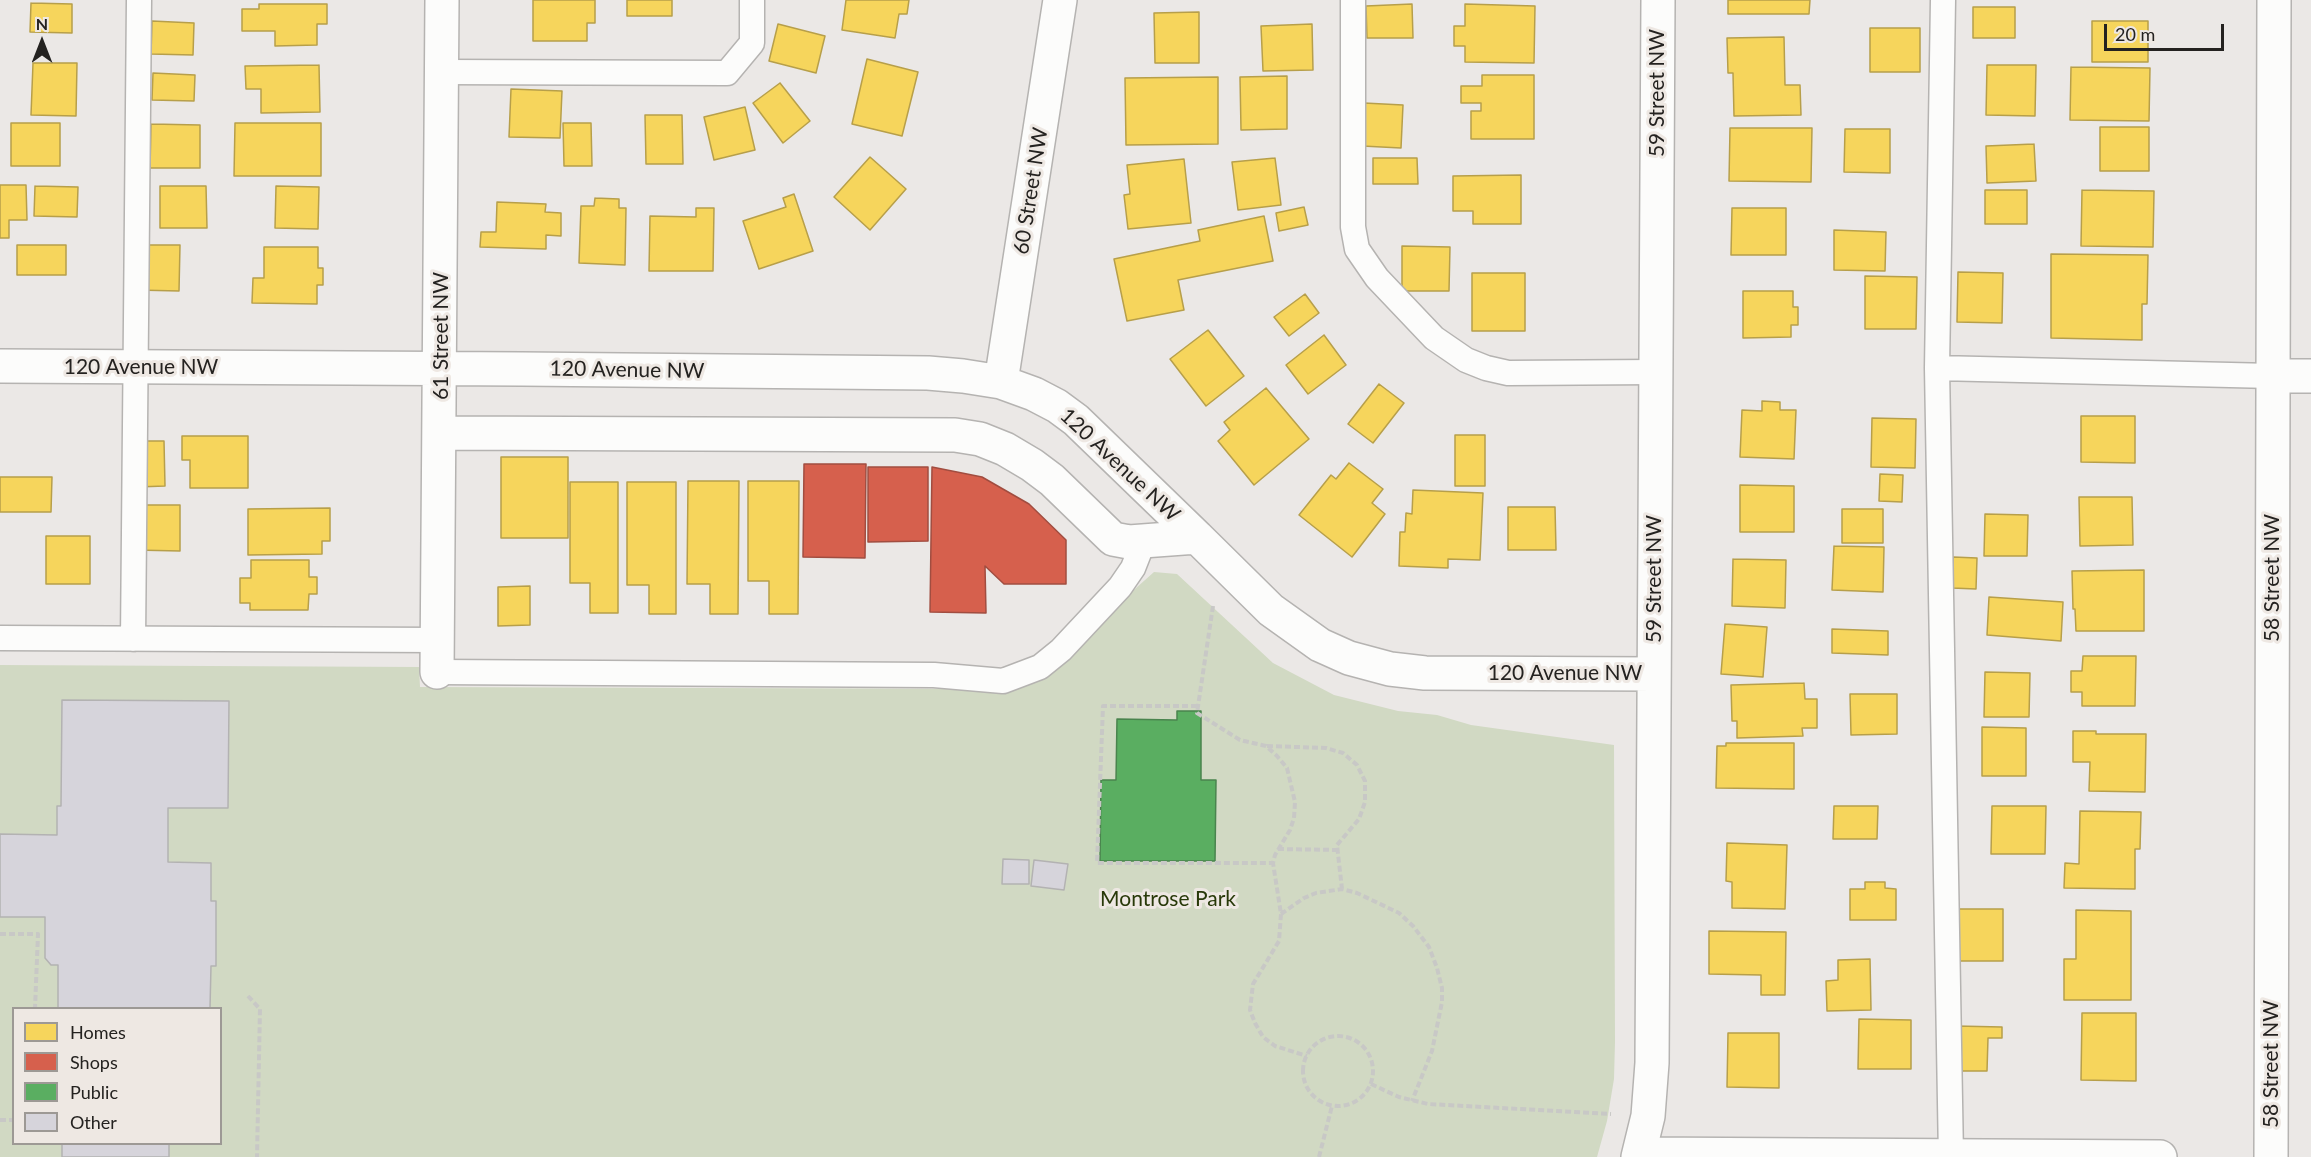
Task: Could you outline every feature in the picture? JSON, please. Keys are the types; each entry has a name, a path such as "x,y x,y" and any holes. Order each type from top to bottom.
{"street":[{"name":"61 Street NW","path":"437,672 442,0"},
{"name":"60 Street NW","path":"1001,382 1060,0"},
{"name":"59 Street NW","path":"1638,1156 1648,1116 1652,1063 1658,0"},
{"name":"58 Street NW","path":"2271,1157 2274,0"},
{"name":"120 Avenue NW","path":"0,366 928,373 1001,382 1034,394 1057,406 1076,420 1271,610 1320,645 1349,658 1390,669 1425,673 1654,674"},
{"path":"2272,376 2311,376"},
{"name":"120 Avenue NW","path":"440,433 955,435 1005,449 1032,465 1052,480 1113,539 1120,542 1197,537"},
{"path":"1638,1156 2160,1157"}],"lane":[{"path":"133,639 140,0"},
{"path":"442,72 727,73 752,43 752,0"},
{"path":"1353,0 1353,227 1357,249 1377,278 1434,338 1466,360 1486,368 1508,373 1655,372"},
{"path":"1944,0 1937,368 1952,1156"},
{"path":"1937,368 2272,376"},
{"path":"437,672 934,675 1003,681 1040,667 1061,650 1120,587 1133,568 1144,540"},
{"path":"0,638 438,640"}],"path":[{"path":"1214,596 1197,713 1223,732 1240,740 1266,746 1326,748 1343,753 1357,765 1365,781 1365,802 1359,819 1337,845 1342,890"},
{"path":"1197,706 1102,706 1097,863 1273,863"},
{"path":"1266,746 1287,768 1295,802 1292,824 1273,863 1281,914 1279,941 1253,984 1250,1010 1263,1037 1275,1046 1307,1056"},
{"path":"1278,849 1338,850"},
{"path":"1281,914 1304,898 1316,893 1342,890 1357,893 1399,913 1413,926 1429,947 1442,988 1442,1002 1432,1051 1412,1101"},
{"path":"0,934 38,934 35,1007"},
{"path":"248,996 260,1008 257,1157"},
{"path":"1347,1037 1358,1043 1372,1061 1371,1084 1365,1095 1355,1102 1344,1106 1332,1106 1322,1102 1307,1087 1304,1066 1307,1056 1324,1039 1347,1037"},
{"path":"1371,1084 1412,1101 1428,1104 1648,1116"},
{"path":"1319,1157 1332,1106"}],"green space":[{"name":"Montrose Park","path":"1154,572 1177,574 1273,663 1334,695 1398,711 1437,715 1471,725 1614,745 1614,1079 1607,1121 1597,1157 0,1157 0,665 419,667 420,687 999,689 1033,680"}],"building: Homes":[{"path":"533,0 595,0 595,23 587,23 587,41 533,41"},
{"path":"627,0 672,0 672,16 627,16"},
{"path":"846,0 909,0 907,14 899,14 895,38 842,30"},
{"path":"1728,0 1810,0 1809,14 1728,14"},
{"path":"31,3 72,4 72,33 30,32"},
{"path":"259,4 327,4 327,24 317,24 317,45 275,46 275,31 242,31 242,9 259,9"},
{"path":"1412,4 1413,38 1367,38 1366,6"},
{"path":"1465,4 1535,6 1534,63 1465,62 1465,46 1454,46 1454,26 1465,26"},
{"path":"1973,7 2015,7 2015,38 1973,38"},
{"path":"1199,12 1199,63 1155,63 1154,13"},
{"path":"152,21 194,23 193,55 151,54"},
{"path":"2092,21 2148,21 2148,62 2092,62"},
{"path":"778,24 825,36 816,73 769,61"},
{"path":"1312,24 1313,70 1263,71 1261,26"},
{"path":"1870,28 1920,28 1920,72 1870,72"},
{"path":"1784,37 1785,85 1800,85 1801,115 1734,116 1733,73 1728,73 1727,38"},
{"path":"867,59 918,72 902,136 852,124"},
{"path":"33,63 77,63 76,116 31,115"},
{"path":"319,65 320,112 261,113 261,89 246,89 245,66"},
{"path":"1987,65 2036,65 2035,116 1986,115"},
{"path":"2071,67 2150,68 2149,121 2070,120"},
{"path":"153,73 195,75 194,101 152,100"},
{"path":"1482,75 1534,75 1534,139 1471,139 1471,111 1481,111 1481,103 1461,103 1461,86 1482,86"},
{"path":"1287,76 1287,129 1241,130 1240,77"},
{"path":"1218,77 1218,144 1126,145 1125,78"},
{"path":"780,83 810,121 783,143 753,103"},
{"path":"511,89 562,91 560,138 509,137"},
{"path":"1364,103 1403,105 1401,148 1362,146"},
{"path":"745,107 755,150 714,160 704,117"},
{"path":"645,115 682,115 683,164 646,164"},
{"path":"11,123 60,123 60,166 11,166"},
{"path":"235,123 321,123 321,176 234,176"},
{"path":"563,123 591,123 592,166 564,166"},
{"path":"151,124 200,125 200,168 150,168"},
{"path":"2100,127 2149,127 2149,171 2100,171"},
{"path":"1730,128 1812,128 1811,182 1729,181"},
{"path":"1845,129 1890,129 1890,173 1844,172"},
{"path":"2034,144 2036,181 1987,183 1986,146"},
{"path":"870,157 906,189 870,230 834,197"},
{"path":"1275,158 1281,205 1238,210 1232,162"},
{"path":"1373,158 1417,158 1418,184 1373,184"},
{"path":"1184,159 1191,223 1128,229 1124,195 1130,194 1127,165"},
{"path":"1521,175 1521,224 1473,224 1473,211 1453,211 1453,176"},
{"path":"0,185 26,185 27,220 9,220 9,238 0,238"},
{"path":"35,186 78,187 77,217 34,216"},
{"path":"160,186 206,186 207,228 160,228"},
{"path":"276,186 319,187 318,229 275,228"},
{"path":"1985,190 2027,190 2027,224 1985,224"},
{"path":"2082,190 2154,191 2153,247 2081,246"},
{"path":"794,194 813,251 759,269 743,221 786,207 783,198"},
{"path":"595,198 619,199 619,208 626,208 625,265 579,263 581,206 594,206"},
{"path":"497,202 546,204 545,212 561,213 561,236 546,235 546,249 480,247 481,232 496,232"},
{"path":"1304,207 1308,225 1279,231 1276,213"},
{"path":"696,208 714,208 713,271 649,271 650,216 696,217"},
{"path":"1732,208 1786,208 1786,255 1731,255"},
{"path":"1264,216 1273,261 1178,280 1184,310 1127,321 1114,259 1200,241 1198,230"},
{"path":"1834,230 1886,232 1885,271 1834,270"},
{"path":"17,245 66,245 66,275 17,275"},
{"path":"137,245 180,245 179,291 137,290"},
{"path":"1402,246 1450,247 1449,291 1402,291"},
{"path":"264,247 318,247 318,268 323,268 323,285 317,285 317,304 252,303 253,278 264,278"},
{"path":"2051,254 2148,255 2147,304 2142,304 2142,340 2051,338"},
{"path":"1958,272 2003,273 2002,323 1957,322"},
{"path":"1472,273 1525,273 1525,331 1472,331"},
{"path":"1865,276 1917,277 1916,329 1865,329"},
{"path":"1743,291 1793,291 1793,307 1798,307 1798,325 1791,325 1791,337 1743,338"},
{"path":"1305,294 1319,313 1289,336 1274,317"},
{"path":"1208,330 1244,376 1206,406 1170,359"},
{"path":"1324,335 1346,365 1308,394 1286,365"},
{"path":"1379,384 1404,403 1373,443 1348,424"},
{"path":"1266,388 1309,439 1254,485 1218,441 1230,430 1224,422"},
{"path":"1762,401 1780,402 1780,410 1796,410 1794,459 1740,457 1742,410 1762,411"},
{"path":"2081,416 2135,416 2135,463 2081,462"},
{"path":"1872,418 1916,419 1915,468 1871,467"},
{"path":"1455,435 1485,435 1485,486 1455,486"},
{"path":"182,436 248,436 248,488 190,488 190,460 182,460"},
{"path":"136,441 164,441 165,486 137,487"},
{"path":"501,457 568,457 568,538 501,538"},
{"path":"1349,463 1383,489 1372,503 1385,514 1352,557 1299,515 1331,475 1336,479"},
{"path":"1880,474 1903,475 1902,502 1879,501"},
{"path":"0,477 52,477 51,512 0,512"},
{"path":"688,481 739,481 738,614 710,614 710,584 687,584"},
{"path":"748,481 799,481 798,614 769,614 769,581 748,581"},
{"path":"570,482 618,482 618,613 590,613 590,583 570,583"},
{"path":"627,482 676,482 676,614 649,614 649,585 627,585"},
{"path":"1740,485 1794,486 1794,532 1740,532"},
{"path":"1413,490 1483,493 1480,560 1448,559 1448,568 1399,566 1400,532 1405,532 1406,513 1412,514"},
{"path":"2079,497 2132,497 2133,545 2080,546"},
{"path":"135,505 180,505 180,551 135,550"},
{"path":"1508,507 1555,507 1556,550 1508,550"},
{"path":"330,508 330,541 322,541 322,554 248,555 248,509"},
{"path":"1842,509 1883,509 1883,543 1842,543"},
{"path":"1985,514 2028,515 2027,556 1984,556"},
{"path":"46,536 90,536 90,584 46,584"},
{"path":"1834,546 1884,547 1883,592 1832,590"},
{"path":"1953,557 1977,558 1976,589 1952,588"},
{"path":"1733,559 1786,560 1785,608 1732,606"},
{"path":"251,560 309,560 309,577 317,577 317,594 309,594 308,610 250,610 250,603 240,603 240,578 251,578"},
{"path":"2144,570 2144,631 2076,631 2072,571"},
{"path":"530,586 530,625 498,626 498,587"},
{"path":"1989,597 2063,602 2061,641 1987,635"},
{"path":"1725,624 1767,627 1763,677 1721,674"},
{"path":"1832,629 1888,631 1888,655 1832,653"},
{"path":"2083,656 2136,656 2135,706 2082,706 2082,692 2071,692 2071,671 2082,671"},
{"path":"1985,672 2030,673 2029,717 1984,717"},
{"path":"1804,683 1805,699 1817,699 1817,728 1802,728 1803,736 1737,738 1737,721 1732,721 1731,685"},
{"path":"1850,694 1897,694 1897,734 1851,735"},
{"path":"1982,727 2026,728 2026,776 1982,776"},
{"path":"2073,731 2096,731 2096,734 2146,734 2145,792 2089,791 2090,762 2073,762"},
{"path":"1726,743 1794,743 1794,789 1716,788 1717,746 1726,746"},
{"path":"1834,806 1878,806 1877,839 1833,839"},
{"path":"1992,806 2046,806 2045,854 1991,854"},
{"path":"2080,811 2141,812 2140,849 2135,849 2135,889 2064,888 2065,863 2079,864"},
{"path":"1727,843 1787,845 1785,909 1732,908 1732,882 1726,881"},
{"path":"1865,882 1885,882 1885,888 1896,889 1896,920 1850,920 1850,889 1865,889"},
{"path":"1952,909 2003,909 2003,961 1952,961"},
{"path":"2076,910 2131,911 2131,1000 2064,1000 2064,959 2076,959"},
{"path":"1709,931 1786,932 1785,995 1761,995 1761,975 1709,974"},
{"path":"1870,959 1871,1010 1827,1011 1826,981 1838,980 1838,960"},
{"path":"2082,1013 2136,1013 2136,1081 2081,1080"},
{"path":"1859,1019 1911,1020 1911,1069 1858,1069"},
{"path":"1956,1026 2002,1027 2002,1038 1988,1038 1987,1071 1956,1071"},
{"path":"1728,1033 1779,1033 1779,1088 1727,1087"}],"building: Shops":[{"path":"804,464 866,464 865,558 803,557"},
{"path":"868,467 928,467 928,541 868,542"},
{"path":"932,467 982,477 1029,504 1066,540 1066,584 1004,584 985,566 986,613 930,612"}],"building: Public":[{"path":"1177,711 1201,711 1201,780 1216,780 1215,861 1100,861 1101,780 1116,780 1117,719 1177,720"}],"building: Other":[{"path":"62,700 229,701 228,808 168,808 168,862 211,863 211,901 216,901 216,966 211,966 210,1007 58,1007 58,965 51,965 45,958 45,917 0,917 0,834 57,835 57,806 61,806"},
{"path":"1003,859 1029,860 1029,884 1002,884"},
{"path":"1034,860 1068,864 1064,890 1031,886"},
{"path":"62,1145 169,1145 169,1157 62,1157"}]}
